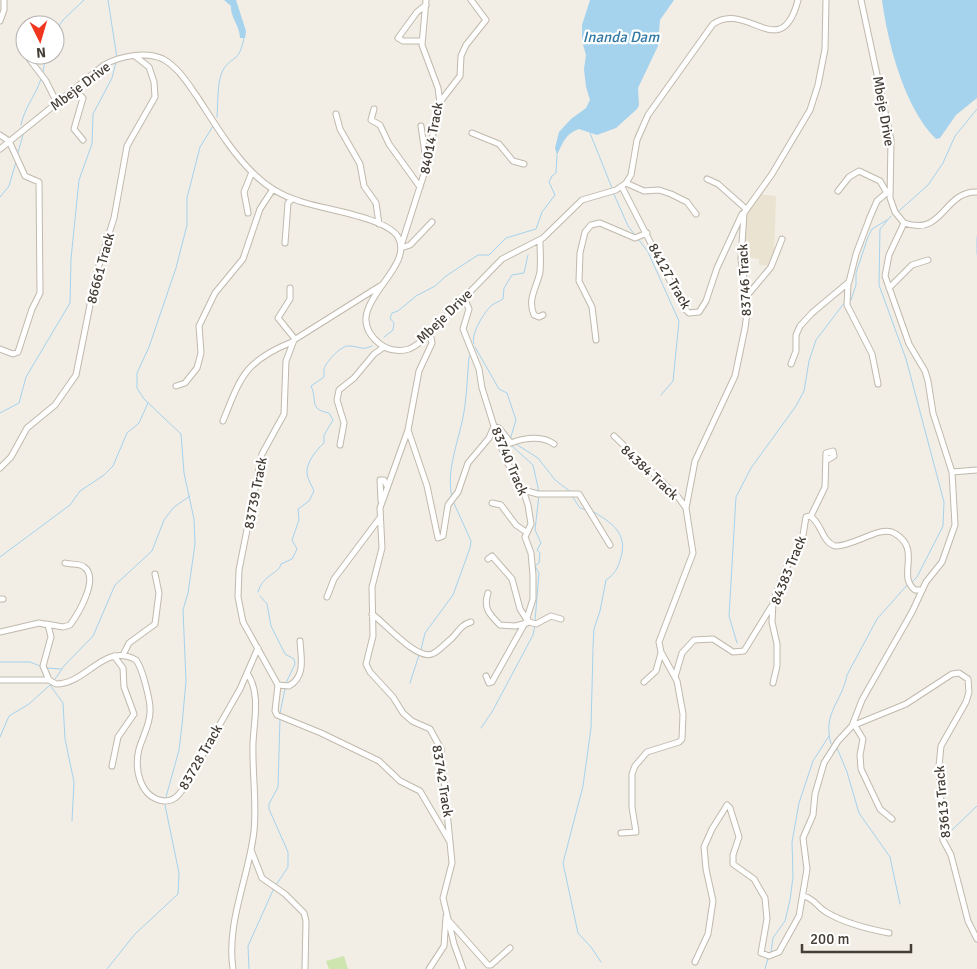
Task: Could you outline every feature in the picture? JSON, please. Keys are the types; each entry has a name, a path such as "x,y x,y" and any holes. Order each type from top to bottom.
{"street":[{"path":"0,21 4,10 4,0"},
{"path":"440,103 460,76 461,56 466,45 486,20 471,0"},
{"path":"642,190 624,185 630,175 637,140 648,116 709,29 718,20 728,18 741,20 767,30 779,30 791,21 798,0"},
{"path":"707,179 718,184 745,211 772,174 810,110 818,85 825,49 826,0"},
{"name":"Mbeje Drive","path":"861,0 889,128 891,151 889,191 892,206 904,224"},
{"path":"421,40 403,41 398,38 426,3"},
{"name":"84014 Track","path":"400,247 427,162 440,103 438,88 426,60 421,40 426,3"},
{"name":"Mbeje Drive","path":"0,149 104,64 135,56 152,56 173,66 252,172 273,189 292,199 379,224 394,232 400,247"},
{"name":"86661 Track","path":"0,468 11,457 27,428 56,404 76,375 96,274 114,218 127,146 155,97 154,82 149,67 135,56"},
{"path":"34,65 46,81 57,103"},
{"path":"74,89 83,98 74,129 83,140"},
{"path":"374,109 371,120 380,125 389,144 420,187"},
{"path":"336,114 340,129 358,160 364,186 376,203 379,224"},
{"path":"421,126 427,162"},
{"path":"472,132 499,144 513,161 524,164"},
{"path":"0,134 9,141 25,176 39,182 40,293 32,309 18,352 13,354 0,349"},
{"path":"838,191 849,177 859,171 880,180 889,191 877,201 856,254 848,284 847,305 874,360 878,384"},
{"path":"248,213 244,192 252,172"},
{"name":"84127 Track","path":"624,185 684,308 690,313 696,314 706,301 721,259 745,211"},
{"name":"Mbeje Drive","path":"384,347 394,350 409,349 430,333 502,259 540,240 582,200 624,185"},
{"path":"176,386 185,383 197,368 201,353 199,326 216,291 243,259 260,209 273,189"},
{"path":"627,192 659,190 687,202 696,214"},
{"path":"695,962 708,934 713,901 706,869 704,847 725,806 730,808 740,837 733,855 733,864 754,879 764,898 767,919 760,950 763,955 772,956 782,949 799,916 804,896 807,865 803,838 813,815 822,770 830,751 854,726 862,700 917,603 922,590 942,562 954,531 955,510 952,472 933,413 925,371 909,344 884,268 898,233 904,224 930,225 961,195 977,192"},
{"path":"285,243 288,232 288,208 292,199"},
{"name":"83746 Track","path":"644,682 656,671 661,652 659,642 661,633 677,598 693,553 686,508 697,455 715,422 724,395 735,376 747,318 741,260 745,211"},
{"path":"340,445 344,423 337,400 339,390 354,378 370,358 384,347 370,333 366,320 370,304 396,264 400,247 410,245 432,222"},
{"path":"596,340 592,307 580,285 578,275 580,252 585,232 591,225 600,223 635,238 647,233"},
{"path":"746,297 771,268 782,239"},
{"path":"540,240 540,272 533,292 532,304 534,315 539,317 543,315"},
{"path":"889,288 912,265 928,260"},
{"path":"791,364 796,351 797,333 802,322 848,284"},
{"path":"223,421 232,393 244,374 255,362 382,285"},
{"path":"290,288 290,299 278,318 294,340"},
{"name":"83740 Track","path":"464,298 469,309 463,329 479,369 494,426 508,464 523,490 531,519 525,540 532,558 534,590 527,622 492,682 489,683 486,676"},
{"name":"83742 Track","path":"430,333 432,343 419,371 408,430 381,504 379,519 382,548 372,587 373,636 366,659 368,669 394,697 407,718 426,726 439,742 443,758 452,867 443,893 447,918 463,969"},
{"name":"83739 Track","path":"278,685 247,632 240,612 238,578 262,454 284,414 285,366 294,340"},
{"path":"408,430 427,486 436,536 440,538 444,534 448,505 458,492 468,463 489,438 494,426 499,428 511,443 521,439 538,438 554,444"},
{"name":"84384 Track","path":"614,436 678,497 686,508"},
{"path":"811,516 824,487 827,460"},
{"path":"952,472 977,470"},
{"path":"381,504 380,480 384,480 387,487"},
{"path":"523,490 538,494 579,494 610,544"},
{"path":"492,503 501,505 511,520 526,532"},
{"name":"84383 Track","path":"773,683 778,663 777,644 772,622 773,605 785,570 802,540 805,518 811,516 825,539 835,546 851,544 882,532 895,533 908,547 910,559 907,576 911,587 915,590 922,590"},
{"path":"327,597 334,579 379,519"},
{"path":"488,560 492,556 512,579 520,609 527,622"},
{"path":"0,632 17,626 45,624 69,626 79,612 88,592 89,577 86,569 82,566 65,563"},
{"path":"0,680 49,680 56,684 70,681 114,656 123,655 129,643 155,624 159,593 155,574"},
{"path":"488,593 485,603 487,609 500,625 515,626 527,622 539,623 552,616 561,619"},
{"path":"675,677 682,653 694,640 713,639 733,652 744,651 773,605"},
{"path":"372,614 408,646 427,654 434,653 452,639 464,624 471,622"},
{"path":"45,624 50,628 51,637 42,666 49,680"},
{"path":"300,641 302,668 299,677 289,686 278,685 275,711 277,715 379,760 400,781 420,791 450,842"},
{"name":"83728 Track","path":"123,655 139,662 150,707 150,719 138,756 139,777 146,792 155,798 165,801 174,799 183,789 248,673 258,648"},
{"path":"621,833 636,832 632,810 632,774 637,763 654,748 679,742 682,739 683,714 675,677 661,652"},
{"path":"112,766 118,737 134,714 124,687 122,668 114,656"},
{"path":"233,969 231,954 234,924 254,823 253,760 256,696 248,673"},
{"name":"83613 Track","path":"854,726 906,704 952,674 959,673 968,680 969,692 957,720 941,746 939,766 943,840 951,855 968,921 977,939"},
{"path":"854,726 863,739 860,755 861,768 880,809 892,819"},
{"path":"250,850 262,878 286,894 304,913 306,921 305,969"},
{"path":"804,896 815,901 826,912 890,933"},
{"path":"429,969 444,946 446,937 445,921 447,918 488,965 491,965 510,948"}],"shaded area":[{"path":"760,194 776,196 774,260 770,266 759,265 759,259 743,257 744,214"}],"green space":[{"path":"344,956 348,969 329,969 326,961"}],"water":[{"path":"224,0 236,0 246,31 245,38 240,38 231,6"},
{"name":"Inanda Dam","path":"590,0 674,0 660,20 658,46 638,88 639,105 637,109 616,128 597,135 579,129 570,133 557,155 555,148 559,132 571,119 586,108 590,100 584,69 586,55 582,41 582,25"},
{"path":"882,0 977,0 977,98 956,115 940,138 936,139 925,126 906,93 888,36"}],"waterway":[{"path":"65,18 84,0"},
{"path":"108,0 117,58"},
{"path":"217,117 221,74 226,65 238,56 244,38"},
{"path":"0,413 19,403 26,377 70,303 71,259 79,180 92,144 93,114 112,78 116,62"},
{"path":"43,72 44,65"},
{"path":"21,125 25,112 41,79"},
{"path":"899,211 928,185 943,163 955,136 977,109"},
{"path":"166,797 179,750 182,725 186,681 183,610 188,593 195,544 194,519 184,473 181,434 144,399 137,388 137,373 149,347 176,268 187,225 187,198 200,147 213,126"},
{"path":"590,133 612,188"},
{"path":"17,156 23,135"},
{"path":"384,337 393,330 394,323 390,318 392,313 398,311 416,296 435,286 446,276 478,255 489,255 506,238 536,229 542,212 555,195 549,182 556,173 557,155"},
{"path":"0,197 9,186 16,162"},
{"path":"613,192 628,226 635,235"},
{"path":"891,216 880,229 879,285 906,359 944,502 943,526 917,577 912,582"},
{"path":"851,300 856,285 856,273 868,237 872,229 887,220"},
{"path":"977,237 977,254"},
{"path":"639,240 648,252 679,321 673,381 661,395"},
{"path":"474,344 474,335 485,313 492,305 503,299 504,288 512,275 524,273 528,255"},
{"path":"737,643 729,616 736,497 751,468 796,406 804,391 809,361 816,340 845,302"},
{"path":"258,592 263,581 277,570 281,564 292,559 297,549 292,540 299,520 298,509 309,501 314,491 307,475 308,465 324,443 324,435 333,420 329,413 316,407 311,386 324,377 325,366 334,354 342,348 346,346 363,348 372,346"},
{"path":"475,347 499,389 507,393 516,420 510,440"},
{"path":"452,497 451,469 464,414 469,357 471,354"},
{"path":"0,557 70,505 80,491 104,475 113,466 127,433 139,423 148,403"},
{"path":"516,444 538,458 555,480 571,492"},
{"path":"512,446 533,465 539,492"},
{"path":"535,621 539,573 535,566 539,563 540,553 537,550 541,543 535,530 539,495"},
{"path":"55,679 64,666 93,636 115,585 152,551 164,520 174,507 190,496"},
{"path":"572,496 580,508 586,510"},
{"path":"421,650 425,633 453,595 470,548 471,541 453,501"},
{"path":"592,511 606,519 616,529 620,535 623,549 617,568 606,580 600,611 594,629 593,648"},
{"path":"831,744 829,724 847,675 877,619 908,584"},
{"path":"260,596 267,604 271,626 285,654 294,659 295,664 286,683"},
{"path":"481,728 492,712 533,635 535,625"},
{"path":"593,649 591,728 583,786 563,863 578,933 601,962"},
{"path":"410,683 419,655"},
{"path":"0,662 30,662 40,666"},
{"path":"46,668 61,669"},
{"path":"0,737 9,716 29,704 50,685 63,703 65,739 74,782 72,821"},
{"path":"280,713 285,689"},
{"path":"276,885 288,867 288,852 269,809 269,804 278,787 280,719"},
{"path":"771,952 773,938 785,921 790,900 793,877 792,842 799,803 813,761 829,736"},
{"path":"837,748 847,772 859,813 890,857 900,904"},
{"path":"107,969 135,934 178,894 179,873 165,805"},
{"path":"952,830 977,806"},
{"path":"249,969 248,946 274,888"},
{"path":"765,969 768,958"}]}
